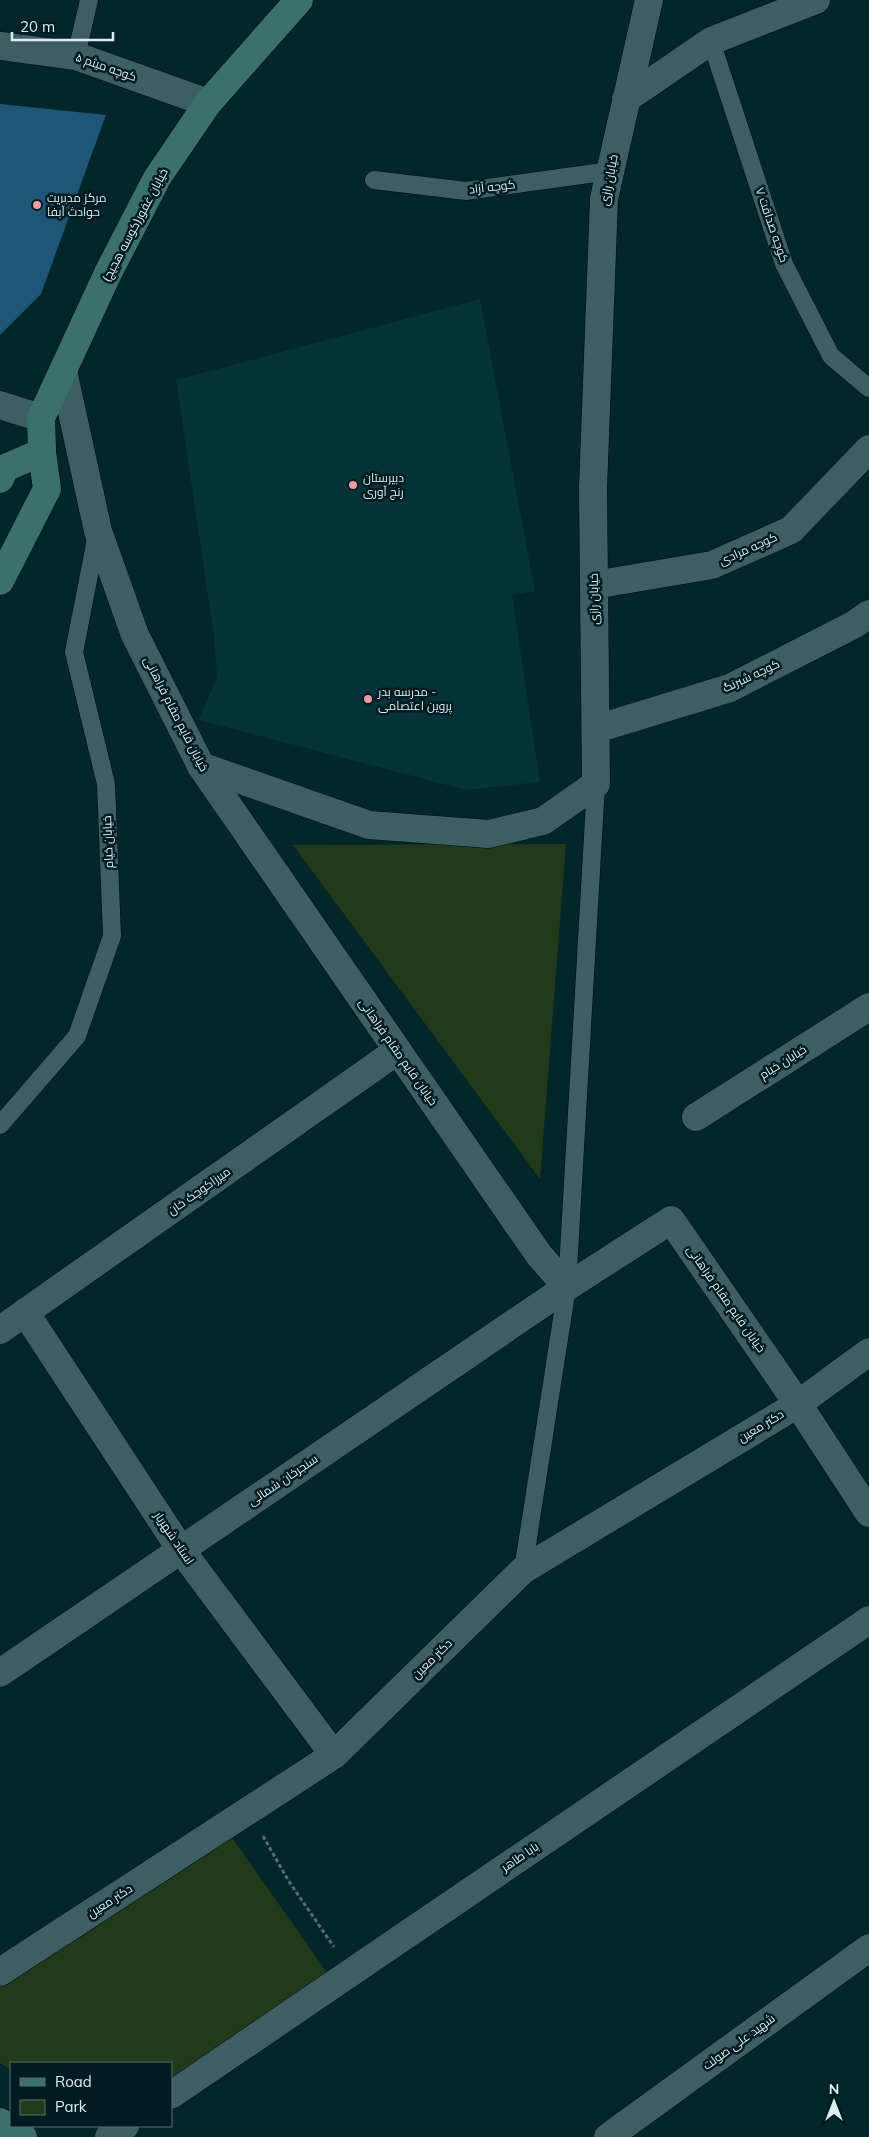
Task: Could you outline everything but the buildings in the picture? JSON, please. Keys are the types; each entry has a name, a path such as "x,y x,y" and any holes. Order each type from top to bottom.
{"street":[{"name":"خیابان غفور(کوسه هجیج)","path":"0,581 47,489 42,452 42,418 108,273 157,178 208,103 299,0"},
{"name":"خیابان رازی","path":"596,784 593,488 604,199 648,0"},
{"path":"626,99 711,41 816,0"},
{"name":"کوچه میثم ۵","path":"0,46 76,56 208,103"},
{"name":"خیابان قایم مقام فراهانی","path":"64,371 98,531 135,635 201,766 538,1255 567,1287 671,1220 798,1404 869,1513"},
{"path":"0,406 42,418"},
{"name":"کوچه مرادی","path":"594,586 712,565 791,530 869,448"},
{"path":"0,479 5,468 42,452"},
{"name":"کوچه شبرنگ","path":"596,729 730,688 855,624 869,614"},
{"path":"201,766 369,825 489,834 543,821 596,784"},
{"name":"خیابان خیام","path":"696,1117 869,1007"},
{"name":"میرزاکوچک خان","path":"0,1330 397,1051"},
{"name":"سنجرخان شمالی","path":"0,1673 567,1287"},
{"name":"استاد شهریار","path":"25,1312 181,1550 334,1755"},
{"name":"دکتر معین","path":"0,1972 334,1755 523,1570 798,1404 869,1352"},
{"name":"بابا طاهر","path":"172,2094 869,1620"},
{"name":"شهید علی صولت","path":"608,2137 869,1948"},
{"path":"0,2122 23,2137"},
{"path":"109,2137 124,2127"}],"lane":[{"path":"76,56 88,0"},
{"name":"کوچه صداقت ۷","path":"711,41 784,264 831,356 869,388"},
{"name":"کوچه آزاد","path":"374,180 466,192 610,171"},
{"name":"خیابان خیام","path":"0,1125 77,1036 112,936 106,784 74,652 98,531"},
{"path":"523,1570 567,1287 596,784"}],"path":[{"path":"248,1811 288,1880 351,1972"}],"shaded area":[{"name":"دبیرستان رنج آوری","path":"480,299 535,591 512,595 540,782 466,790 199,720 217,677 214,636 176,380"}],"green space":[{"path":"566,844 540,1179 293,845"},
{"path":"228,1832 340,1991 172,2100 172,2062 10,2062 10,2069 0,2063 0,1979"}],"place":[{"name":"مرکز مدیریت حوادث آبفا","path":"37,205"},
{"name":"دبیرستان رنج آوری","path":"353,485"},
{"name":"مدرسه بدر - پروین اعتصامی","path":"368,699"}]}
